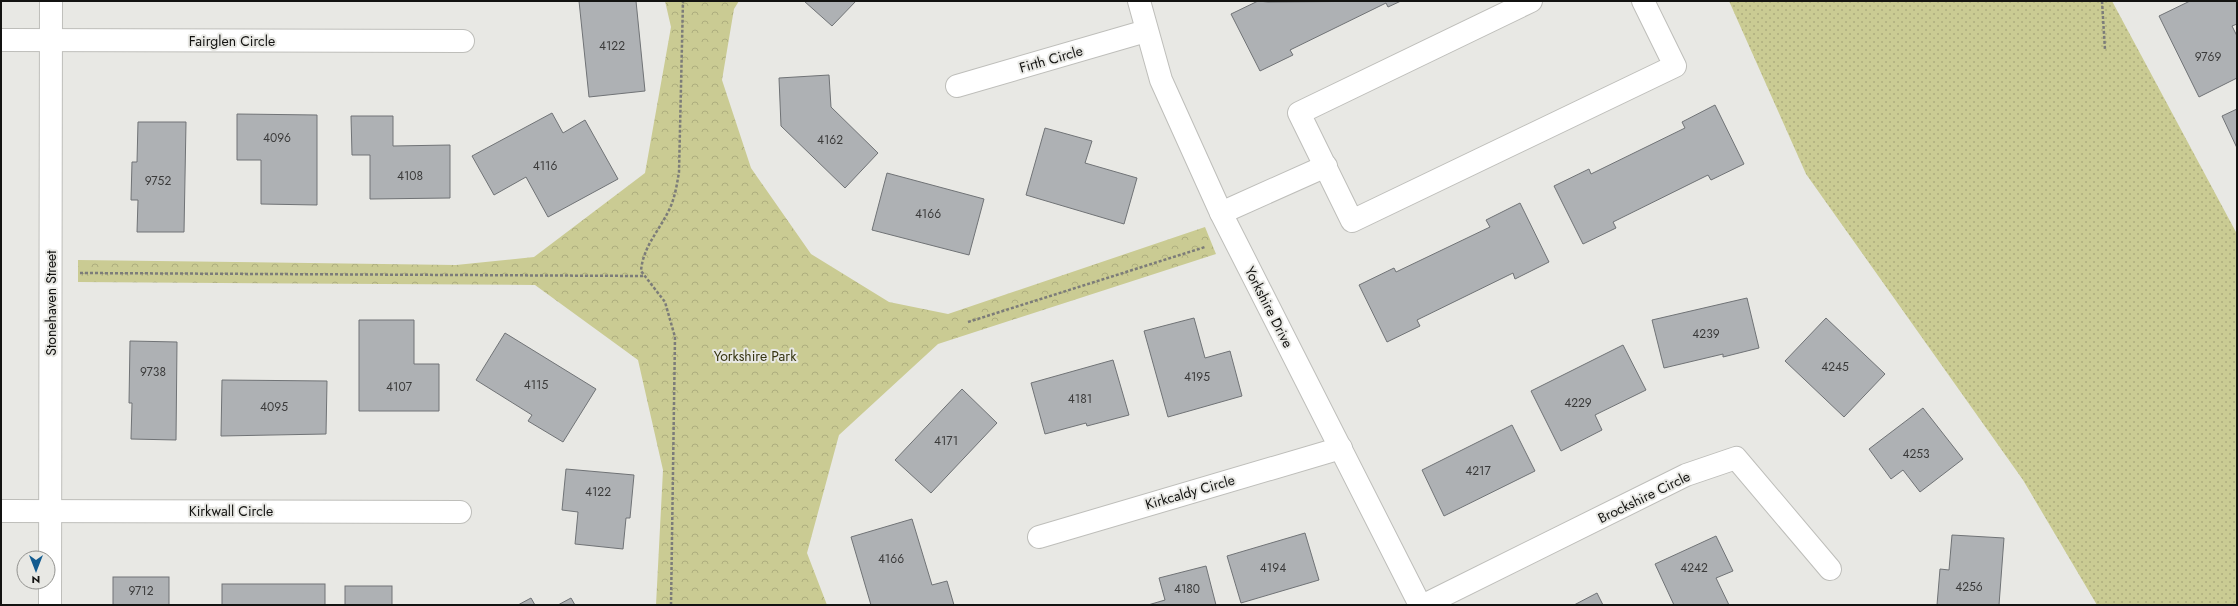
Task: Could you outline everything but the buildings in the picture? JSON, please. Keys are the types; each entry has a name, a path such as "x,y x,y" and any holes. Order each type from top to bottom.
{"street":[{"name":"Stonehaven Street","path":"50,605 51,1"},
{"name":"Yorkshire Drive","path":"1139,1 1146,31 1164,87 1221,213 1420,605"},
{"path":"1531,1 1299,113 1352,221 1675,66 1643,1"},
{"name":"Firth Circle","path":"957,86 1146,31"},
{"name":"Fairglen Circle","path":"1,40 463,41"},
{"path":"1221,213 1326,166"},
{"name":"Kirkcaldy Circle","path":"1039,537 1341,448"},
{"name":"Brockshire Circle","path":"1424,605 1686,475 1736,458 1830,569"},
{"name":"Kirkwall Circle","path":"1,511 460,512"}],"path":[{"path":"671,605 675,337 665,302 643,276 641,271 644,255 670,208 677,189 679,172 683,1"},
{"path":"2102,1 2105,50"},
{"path":"968,322 1207,246"},
{"path":"78,273 643,276"}],"green space":[{"name":"Yorkshire Park","path":"665,1 739,1 734,9 722,80 751,168 811,254 889,302 948,314 1205,227 1216,254 938,344 839,435 807,553 827,605 656,605 663,470 638,360 535,285 78,282 78,260 456,265 534,257 645,173 671,27"},
{"path":"1729,1 2112,1 2237,234 2237,605 2097,605 2023,480 1806,174"}]}
